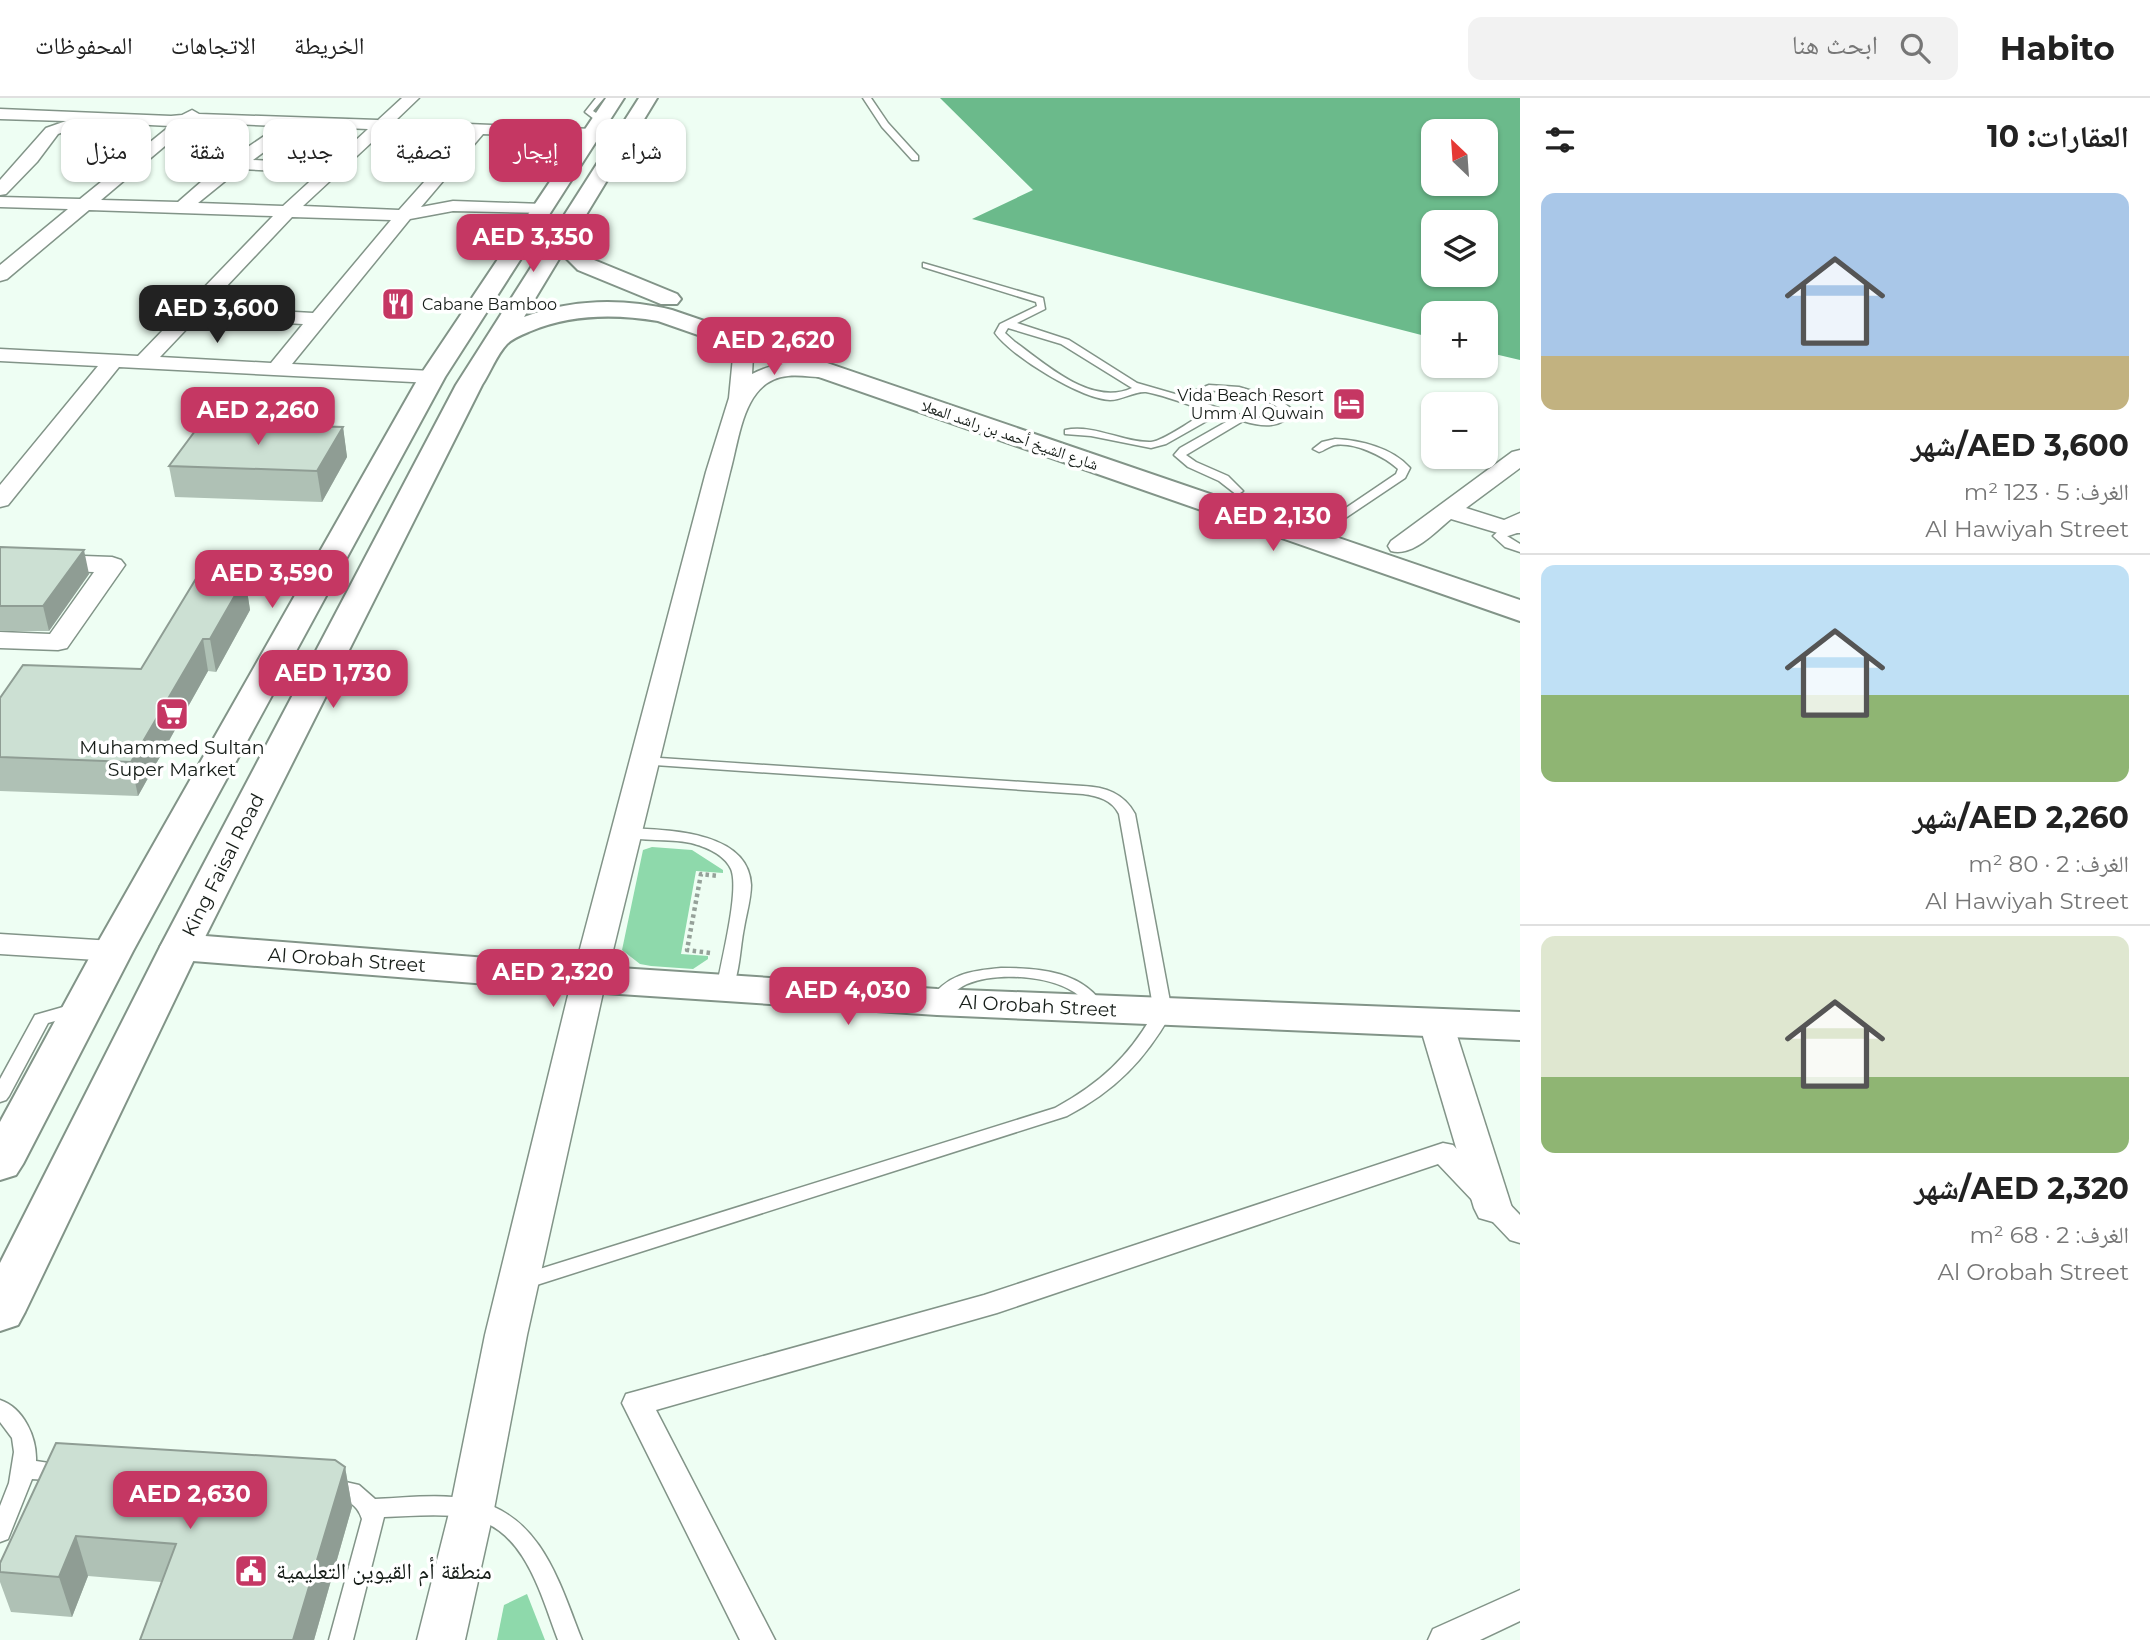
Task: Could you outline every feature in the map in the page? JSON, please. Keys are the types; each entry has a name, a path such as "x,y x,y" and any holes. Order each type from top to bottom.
{"main road":[{"name":"King Faisal Road","path":"0,1312 180,947 469,385 648,98"},
{"path":"0,1164 113,951 432,377 543,209 602,113"},
{"name":"شارع الشيخ أحمد بن راشد المعلا","path":"560,239 586,265 635,287 1400,546 1520,584"},
{"path":"611,307 559,300 550,291 561,282 590,278 635,287"},
{"name":"شارع الشيخ أحمد بن راشد المعلا","path":"497,339 533,319 586,309 611,307 663,315 1520,611"},
{"name":"Al Orobah Street","path":"180,947 589,979 719,974 937,1002 1520,1026"}],"street":[{"path":"24,98 0,114 165,120"},
{"path":"187,119 212,98"},
{"path":"388,119 411,98"},
{"path":"0,190 52,131 95,118 114,105"},
{"path":"475,128 602,113"},
{"path":"198,119 239,119"},
{"path":"277,369 480,128"},
{"path":"357,147 371,134"},
{"path":"0,275 165,137"},
{"path":"181,209 212,182"},
{"path":"142,363 318,182"},
{"path":"0,202 404,215 453,206 543,209"},
{"path":"191,312 317,319"},
{"path":"441,1640 589,979 718,472 740,398 743,356 723,335"},
{"path":"0,355 432,377"},
{"path":"0,500 11,474 113,362"},
{"path":"740,398 750,383 773,372 807,369 830,372"},
{"path":"1400,546 1520,457"},
{"path":"1449,512 1517,532"},
{"path":"0,561 113,565 58,642 0,640"},
{"path":"0,944 113,951"},
{"path":"1436,1023 1493,1208"},
{"path":"758,1640 637,1403 987,1305 1443,1152 1493,1208 1520,1233"},
{"path":"1445,1640 1520,1605"}],"lane":[{"path":"867,98 885,125 915,158"},
{"path":"926,265 1036,297 1043,302 1042,307 1000,330 1003,338 1080,390 1104,397 1118,397 1141,388"},
{"path":"1009,324 1065,342 1118,378 1141,388 1242,417 1274,422 1289,411 1281,403 1219,386 1204,389 1183,400"},
{"path":"1069,432 1102,435 1137,444 1157,444 1217,410"},
{"path":"1237,491 1223,477 1185,461 1180,455 1184,450 1242,417"},
{"path":"1319,449 1328,444 1344,443 1391,457 1400,462 1405,471 1332,523"},
{"path":"519,1283 1061,1112 1098,1092 1127,1067 1154,1031 1163,1012 1127,814 1125,808 1113,797 1083,790 645,761"},
{"path":"626,833 683,835 703,839 735,861 742,874 743,885 719,974"},
{"path":"0,1096 41,1019 83,1008"},
{"path":"0,1409 15,1420 26,1443 26,1470 0,1532"},
{"path":"26,1470 81,1473"},
{"path":"301,1485 354,1491 370,1508 372,1531 341,1640"},
{"path":"370,1508 472,1509 506,1523 530,1548 570,1640"}],"path":[{"path":"719,974 713,953 687,950 701,874 729,876"}],"shaded area":[{"path":"940,98 1520,98 1520,360 1498,355 1498,301 1421,301 1421,335 972,219 1033,190"},
{"path":"652,847 692,850 723,870 723,873 696,871 681,954 708,956 708,959 693,969 640,964 622,950 643,850"},
{"path":"527,1594 545,1640 497,1640 504,1605"}],"building":[{"path":"201,423 343,427 317,471 169,466"},
{"path":"0,547 84,550 43,606 0,606"},
{"path":"197,577 245,578 210,639 203,639 131,762 0,757 0,698 23,665 141,669"},
{"path":"56,1443 335,1460 345,1467 293,1640 140,1640 176,1544 76,1536 59,1577 0,1572 0,1563"}],"place":[{"name":"Cabane Bamboo","path":"398,304"},
{"name":"Vida Beach Resort Umm Al Quwain","path":"1349,404"},
{"name":"Muhammed Sultan Super Market","path":"172,714"},
{"name":"منطقة أم القيوين التعليمية","path":"251,1571"}]}
